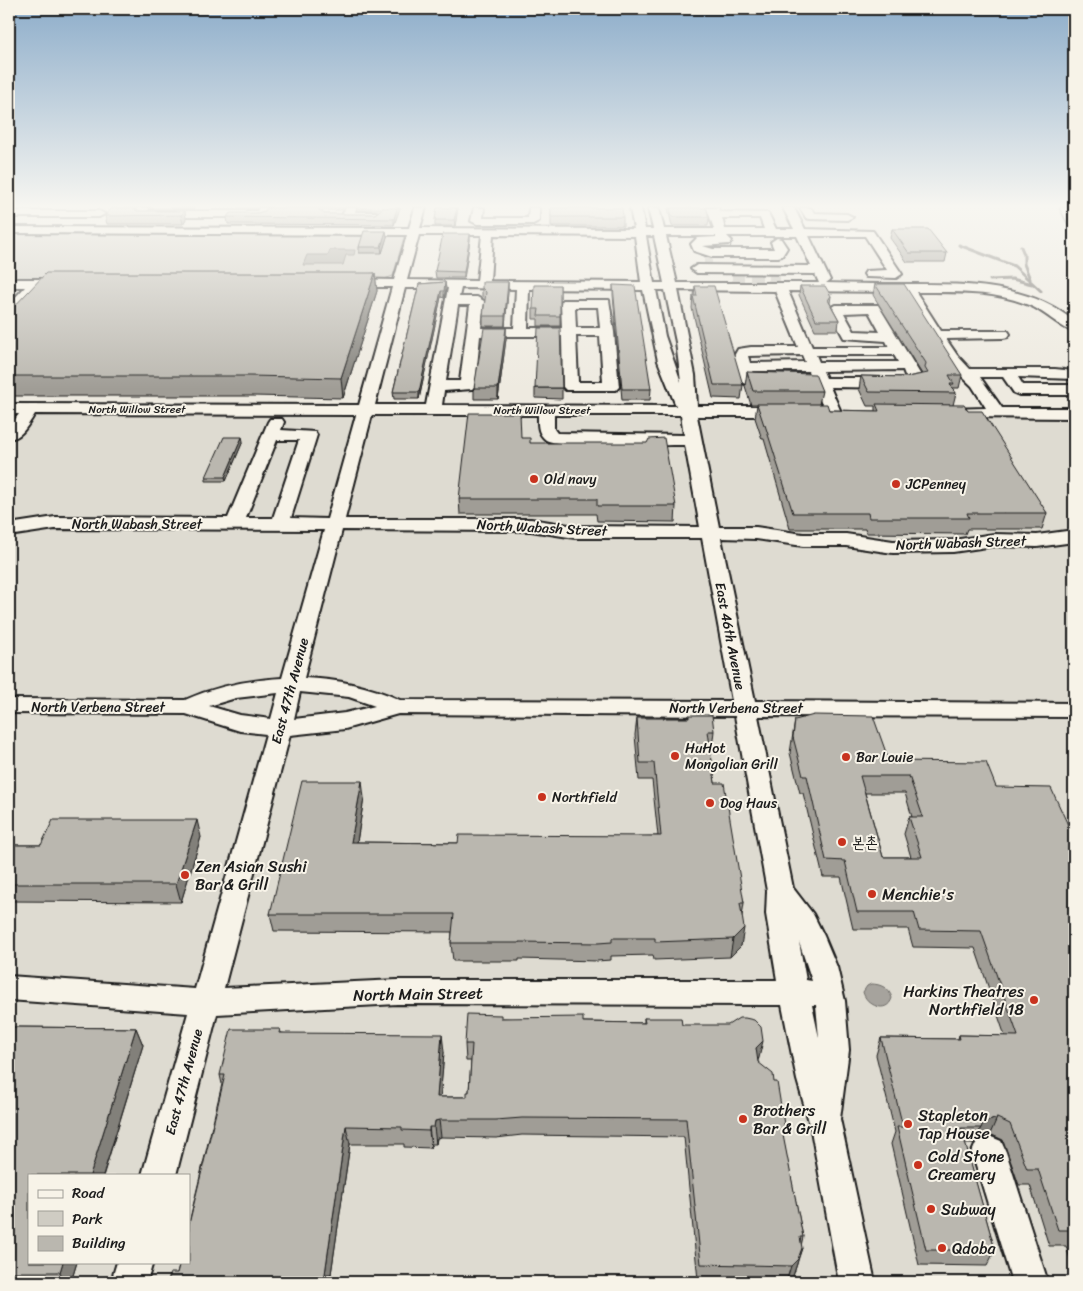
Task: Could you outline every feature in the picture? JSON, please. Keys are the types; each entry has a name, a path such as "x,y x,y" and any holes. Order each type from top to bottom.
{"street":[{"name":"East 47th Avenue","path":"158,1174 404,268"},
{"path":"483,284 485,268"},
{"path":"647,268 660,344 679,397 687,411"},
{"path":"667,268 688,375 687,411"},
{"path":"687,268 687,273 701,277 732,277"},
{"path":"773,268 822,269"},
{"path":"807,268 822,269"},
{"path":"891,268 896,274 910,281 951,358 977,383 998,413"},
{"path":"822,269 828,287"},
{"path":"781,282 800,274 796,270"},
{"path":"861,274 896,274"},
{"path":"947,274 956,287"},
{"path":"337,283 671,286 781,282 828,287 910,281 1008,294 1048,308 1074,328"},
{"path":"9,282 81,283"},
{"path":"781,282 833,412"},
{"path":"9,311 36,283"},
{"path":"433,410 455,283"},
{"path":"521,332 523,285"},
{"path":"437,386 467,386 477,301 451,301"},
{"path":"568,303 604,303 607,332 611,387 571,387 568,303"},
{"path":"474,332 607,332"},
{"path":"937,334 1003,334"},
{"path":"890,337 914,377 912,381 904,383 752,382 746,379 740,356 743,352 898,351"},
{"path":"743,366 908,366"},
{"path":"967,373 1074,375"},
{"path":"1007,373 1019,390 1074,390"},
{"name":"North Willow Street","path":"9,409 852,412"},
{"path":"12,434 31,409"},
{"path":"235,524 281,410"},
{"path":"546,410 546,430 552,437 572,440 692,440"},
{"name":"East 46th Avenue","path":"687,411 780,891 780,914 794,993 813,1080 826,1125 857,1282"},
{"path":"939,412 1074,413"},
{"path":"271,435 309,434 280,524"},
{"name":"North Wabash Street","path":"9,530 55,523 531,525 575,532 756,533 803,540 846,540 893,547 953,546 994,540 1037,541 1074,536"},
{"name":"North Verbena Street","path":"188,707 217,694 291,686 332,688 365,694 397,707"},
{"name":"North Verbena Street","path":"9,706 188,707 214,718 255,726 280,727 323,725 362,718 397,707 1074,710"},
{"name":"East 46th Avenue","path":"780,891 802,921 811,938 818,954 829,993 834,1048 826,1125"},
{"name":"North Main Street","path":"9,988 205,1002 397,992 829,993"},
{"path":"989,1152 1030,1282"},
{"path":"129,1282 134,1264"}],"shaded area":[{"name":"Northfield","path":"9,416 1074,419 1074,1282 9,1282"},
{"path":"871,984 887,989 892,998 886,1006 881,1007 872,1004 865,997 863,992"}],"green space":[{"path":"9,268 395,268 393,276 381,280 9,279"}],"building":[{"path":"436,268 465,268 464,272 435,271"},
{"path":"46,273 375,273 341,378 9,376 9,312"},
{"path":"445,282 444,291 441,291 419,392 393,392 419,284"},
{"path":"482,282 508,282 505,316 483,316 486,292 482,288"},
{"path":"875,284 904,284 962,375 949,375 954,384 950,384 956,393 869,392 861,376 907,377 928,373 925,368 926,363"},
{"path":"534,285 560,285 560,316 538,316 539,309 533,309"},
{"path":"613,285 635,286 651,389 622,389"},
{"path":"695,286 714,286 743,385 714,385 693,296 697,296"},
{"path":"800,286 825,286 831,296 828,300 839,320 816,320"},
{"path":"484,328 506,328 498,388 474,388"},
{"path":"538,328 560,328 562,388 535,388"},
{"path":"747,372 815,374 822,391 753,391"},
{"name":"JCPenney","path":"757,404 827,404 829,410 879,411 876,404 964,405 968,411 982,411 1047,513 967,513 969,518 869,518 868,513 793,513"},
{"path":"469,413 520,413 521,438 530,438 530,443 647,443 649,439 664,438 676,506 597,506 597,499 459,499"},
{"path":"224,437 242,437 225,477 206,477"},
{"path":"689,715 712,715 714,731 708,731 715,783 724,783 744,903 740,903 744,928 733,939 655,942 655,938 612,938 612,942 598,943 451,943 454,914 270,914 302,781 362,781 351,842 458,843 459,835 661,836 654,763 640,763 637,718 689,718"},
{"path":"814,715 873,716 889,761 986,762 996,787 1051,788 1074,838 1074,1230 1058,1230 1038,1169 1027,1169 1010,1124 997,1118 983,1123 981,1128 961,1128 995,1250 926,1250 897,1127 903,1127 881,1038 960,1039 959,1035 1018,1036 981,931 919,930 914,912 857,912 845,861 826,860 807,776 803,776 793,737 795,720","holes":["860,776 909,776 923,817 909,817 922,857 883,857"]},
{"path":"53,820 197,820 176,884 9,884 9,845 41,845"},
{"path":"467,1014 501,1015 501,1018 583,1017 583,1022 645,1023 644,1018 681,1018 682,1025 728,1025 739,1018 754,1020 761,1027 763,1041 756,1048 758,1062 773,1074 774,1082 777,1082 785,1130 782,1130 803,1237 800,1237 802,1248 798,1259 791,1266 701,1264 686,1119 522,1118 439,1120 435,1121 434,1127 429,1127 429,1131 402,1130 402,1127 346,1126 325,1274 331,1274 330,1282 168,1282 170,1273 177,1273 179,1264 190,1264 190,1220 225,1075 220,1075 231,1029 280,1029 279,1033 442,1034 437,1097 467,1097 467,1092 469,1092 472,1044 465,1044"},
{"path":"9,1027 136,1028 90,1174 28,1174 28,1264 62,1264 60,1272 9,1272"}],"waterway":[{"path":"1016,268 1041,291"},
{"path":"1026,268 1030,279"},
{"path":"990,280 1012,279 1032,284"}],"tunnel":[{"path":"732,277 782,277"}],"place":[{"name":"Old navy","path":"534,479"},
{"name":"JCPenney","path":"896,484"},
{"name":"HuHot Mongolian Grill","path":"675,756"},
{"name":"Bar Louie","path":"846,757"},
{"name":"Northfield","path":"542,797"},
{"name":"Dog Haus","path":"710,803"},
{"name":"본촌","path":"842,842"},
{"name":"Zen Asian Sushi Bar & Grill","path":"185,875"},
{"name":"Menchie's","path":"872,894"},
{"name":"Harkins Theatres Northfield 18","path":"1034,1000"},
{"name":"Brothers Bar & Grill","path":"743,1119"},
{"name":"Stapleton Tap House","path":"908,1124"},
{"name":"Cold Stone Creamery","path":"918,1165"},
{"name":"Subway","path":"931,1209"},
{"name":"Qdoba","path":"942,1248"}]}
